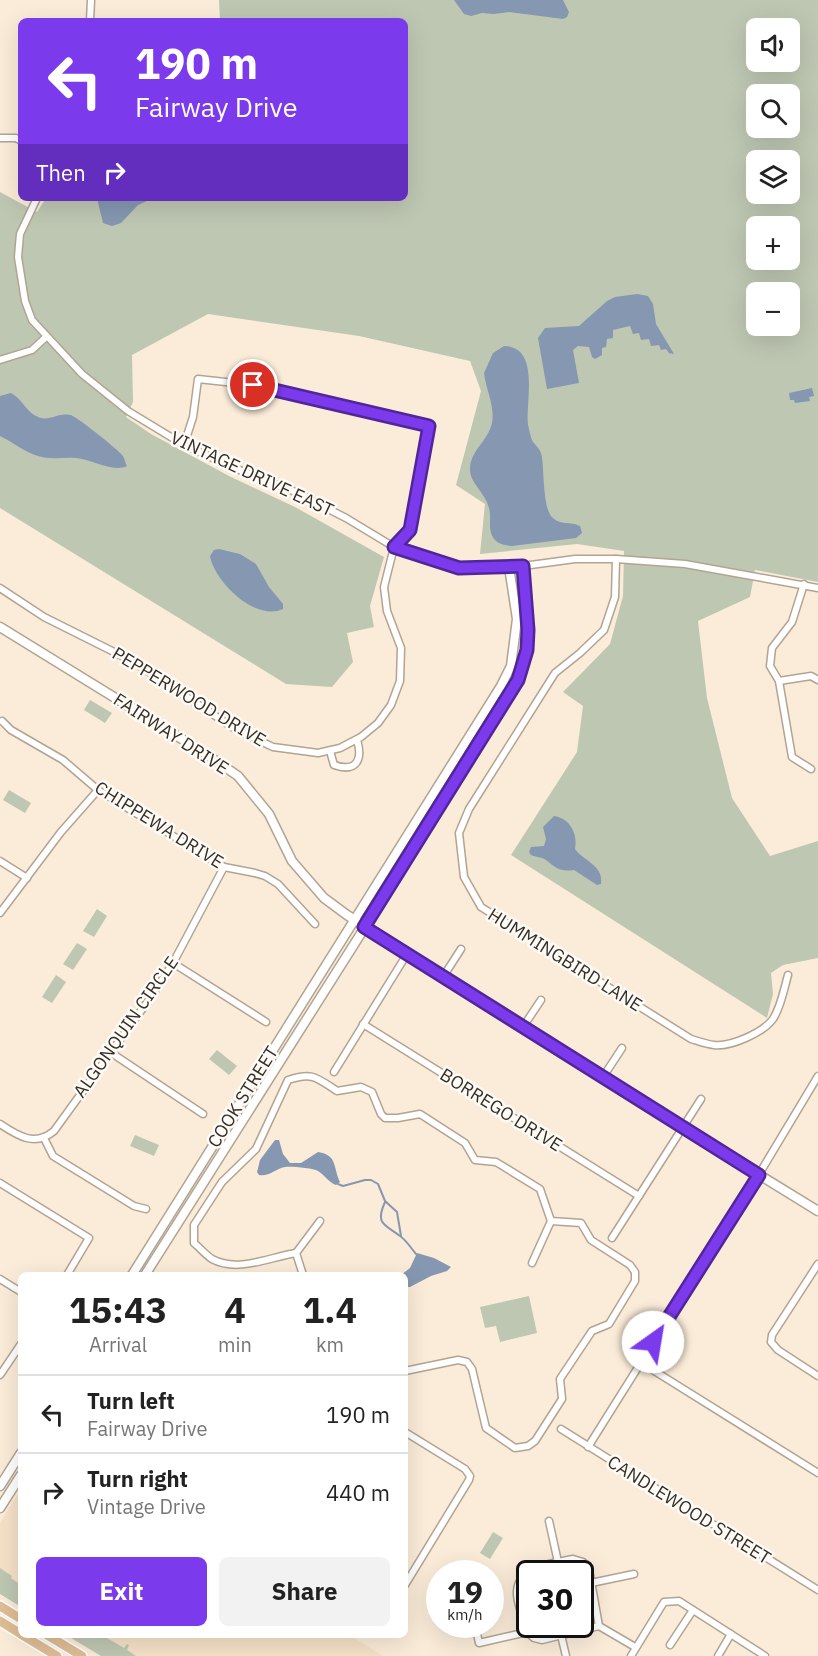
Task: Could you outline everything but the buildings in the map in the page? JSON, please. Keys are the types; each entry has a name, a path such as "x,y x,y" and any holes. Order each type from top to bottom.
{"main road":[{"path":"0,1606 18,1617"},
{"path":"0,1621 18,1632"},
{"path":"27,1638 57,1656"},
{"path":"52,1638 82,1656"}],"street":[{"path":"90,18 91,0"},
{"path":"0,138 18,140"},
{"name":"VINTAGE DRIVE EAST","path":"36,201 20,234 18,257 24,301 32,320 82,374 128,411 184,445 293,491 346,518 394,547 459,568 523,566 575,559 616,559 685,564 818,588"},
{"path":"0,360 32,350 46,337"},
{"path":"184,445 194,417 198,379 253,385 429,426 410,530 394,547"},
{"name":"PEPPERWOOD DRIVE","path":"0,588 44,617 134,662 235,729 273,747 305,753 330,751 357,740 370,731 391,705 400,681 401,648 387,611 384,587 394,547"},
{"name":"HUMMINGBIRD LANE","path":"616,559 615,597 604,630 555,673 469,809 459,833 464,877 481,907 691,1039 715,1045 736,1042 757,1033 773,1020 783,996 788,975"},
{"name":"COOK STREET","path":"147,1272 518,680 528,640 523,566"},
{"name":"COOK STREET","path":"134,1272 501,686 511,666 517,619 509,567"},
{"path":"804,584 792,622 772,648 770,666 779,681 792,757 811,769"},
{"name":"FAIRWAY DRIVE","path":"0,627 238,776 270,814 292,861 324,898 354,920 683,1128 818,1210"},
{"path":"779,681 811,676 818,680"},
{"name":"CHIPPEWA DRIVE","path":"2,721 11,730 63,760 98,790 224,867 255,873 279,884 315,924"},
{"path":"330,751 334,765 344,768 352,766 361,755 357,740"},
{"path":"0,913 61,832 98,790"},
{"path":"0,861 27,878"},
{"name":"ALGONQUIN CIRCLE","path":"44,1138 54,1131 151,997 173,963 224,867"},
{"path":"443,977 460,949"},
{"path":"334,1072 407,954"},
{"path":"173,963 266,1022"},
{"path":"524,1027 541,1000"},
{"name":"BORREGO DRIVE","path":"363,1024 639,1196"},
{"path":"603,1077 621,1048"},
{"path":"110,1052 202,1114"},
{"path":"320,1221 296,1253 239,1265 226,1265 211,1258 194,1243 194,1225 222,1182 256,1149 288,1080 305,1074 321,1080 338,1091 362,1087 372,1092 385,1118 420,1114 465,1143 475,1160 495,1162 540,1190 551,1221 532,1263"},
{"path":"588,1447 759,1175 818,1076"},
{"path":"612,1239 701,1099"},
{"path":"0,1124 30,1140 44,1138 53,1156 134,1206 146,1209"},
{"path":"0,1183 89,1239 69,1272"},
{"path":"408,1370 459,1360 466,1362 472,1368 486,1428 515,1448 523,1448 531,1444 562,1399 560,1379 592,1331 609,1324 636,1281 630,1265 591,1240 581,1223 551,1221"},
{"path":"296,1253 302,1272"},
{"path":"818,1264 772,1335 771,1342 778,1350 818,1376"},
{"path":"0,1279 18,1290"},
{"path":"0,1375 18,1348"},
{"path":"640,1362 818,1473"},
{"name":"CANDLEWOOD STREET","path":"561,1429 818,1590"},
{"path":"408,1434 465,1469 470,1476 408,1580"},
{"path":"0,1486 18,1458"},
{"path":"0,1508 18,1480"},
{"path":"549,1521 558,1560"},
{"path":"594,1582 634,1574"},
{"path":"594,1599 599,1626"},
{"path":"631,1656 664,1602 679,1601 765,1656"},
{"path":"670,1645 693,1610"},
{"path":"594,1627 599,1626 635,1647"},
{"path":"718,1656 731,1635"},
{"path":"478,1638 479,1642 498,1638"},
{"path":"534,1638 542,1640 550,1638"},
{"path":"562,1638 566,1656"}],"shaded area":[{"path":"18,1494 18,1584 0,1573 0,1523"},
{"path":"105,1638 355,1638 383,1656 134,1656"}],"green space":[{"path":"219,0 818,0 818,582 755,570 750,597 698,621 707,698 732,798 770,856 818,841 818,958 783,965 771,973 773,994 767,1018 511,855 577,752 583,706 563,692 610,644 623,596 624,551 577,544 480,554 485,504 456,485 481,391 470,361 359,336 208,314 132,355 133,402 126,417 151,434 229,476 295,507 384,557 370,606 374,627 347,633 353,662 332,687 286,684 0,508 0,192 37,212 44,201 408,201 408,18 220,18"},
{"path":"90,700 112,713 105,723 84,710"},
{"path":"9,790 31,803 25,813 3,800"},
{"path":"97,909 107,916 94,937 83,931"},
{"path":"77,943 87,949 73,970 63,964"},
{"path":"56,975 66,982 52,1003 42,997"},
{"path":"217,1050 237,1066 229,1075 209,1059"},
{"path":"135,1135 159,1145 154,1156 130,1146"},
{"path":"529,1296 537,1333 500,1342 496,1326 485,1328 480,1307"},
{"path":"493,1532 503,1538 490,1559 480,1553"},
{"path":"0,1568 18,1583 18,1605 0,1594"},
{"path":"71,1638 107,1638 124,1648 127,1644 129,1645 127,1650 136,1656 101,1656"}],"water":[{"path":"454,0 563,0 569,12 563,19 509,12 482,13 471,16 464,14"},
{"path":"98,201 147,201 138,205 121,223 112,226 103,223"},
{"path":"637,294 648,296 653,304 656,324 674,354 669,353 666,349 661,350 659,345 651,346 649,339 641,340 639,333 633,334 630,326 613,330 613,338 607,339 606,347 602,348 602,355 595,359 589,347 578,346 573,350 579,383 547,389 538,338 545,328 579,326 607,301 615,297"},
{"path":"504,346 516,349 523,356 527,366 528,425 532,441 542,455 548,511 558,521 580,526 582,533 576,538 512,546 499,543 492,536 488,505 472,478 470,468 473,456 490,429 493,417 484,373 493,353"},
{"path":"812,388 814,396 809,397 810,401 795,403 794,400 790,400 789,393"},
{"path":"11,393 31,413 39,417 73,416 118,451 127,466 115,468 76,458 43,457 28,452 0,436 0,396"},
{"path":"214,550 240,554 256,564 269,587 283,604 283,609 260,610 237,597 219,577 213,566 210,556"},
{"path":"554,816 560,817 572,828 576,843 575,849 599,872 601,884 597,885 574,870 558,869 544,859 531,855 529,852 531,847 544,846 546,839 543,827"},
{"path":"275,1140 279,1140 283,1154 290,1163 301,1163 318,1152 329,1156 334,1163 340,1182 336,1185 318,1171 296,1167 285,1167 266,1175 259,1175 257,1172 260,1160"},
{"path":"417,1253 434,1258 451,1267 447,1271 408,1287 408,1272 405,1272 410,1268"}],"waterway":[{"path":"338,1184 343,1186 365,1180 378,1184 385,1201 397,1212 401,1236"},
{"path":"385,1202 381,1215 383,1223 404,1240 416,1254"}],"route":[{"path":"253,385 429,426 410,530 394,547 459,568 523,566 528,630 527,650 518,680 364,927 759,1175 653,1342"}]}
